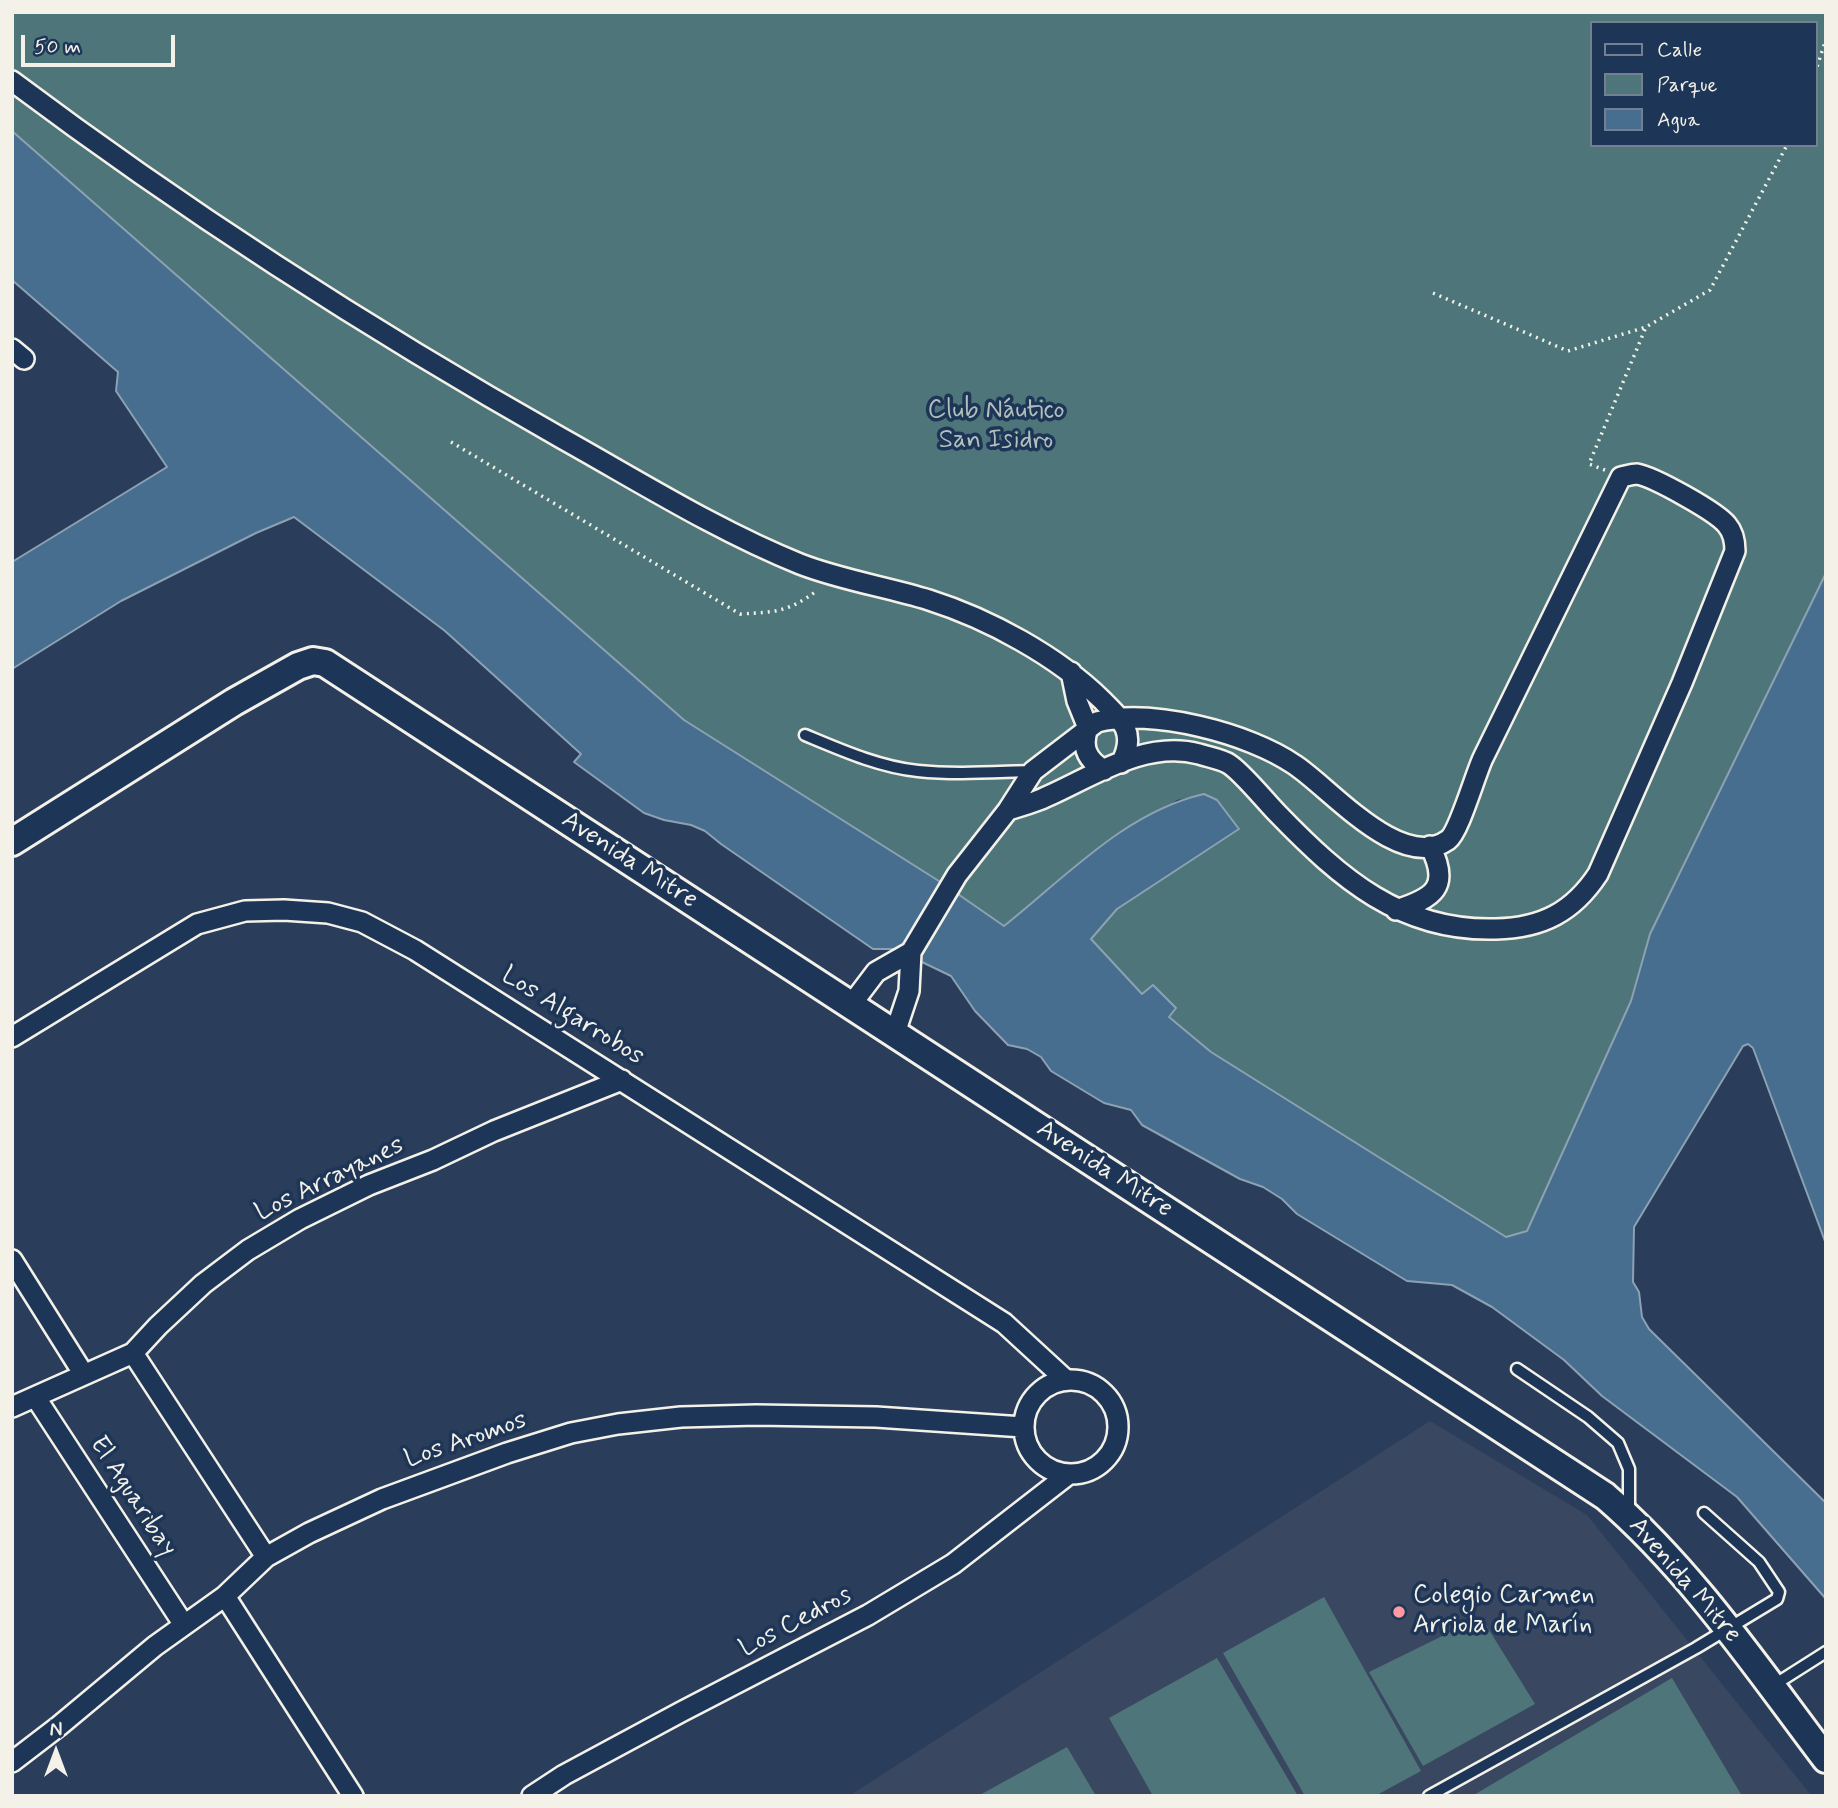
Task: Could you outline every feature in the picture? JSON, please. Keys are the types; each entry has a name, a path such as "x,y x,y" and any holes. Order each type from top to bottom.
{"street":[{"path":"12,81 143,177 313,290 484,394 694,513 801,564 933,601 1013,635 1071,672 1121,719 1128,741 1126,752 1113,766"},
{"path":"895,1033 909,991 914,948 957,874 1008,810 1033,771 1088,728 1108,719 1149,719 1213,729 1260,746 1295,765 1371,828 1399,842 1430,846 1446,842 1454,834 1474,777 1621,477 1635,474 1650,478 1718,516 1730,527 1735,551 1682,683 1598,874 1584,894 1560,915 1516,928 1469,930 1420,919 1396,910 1363,890 1329,861 1229,764 1197,754 1161,751 1113,766 1037,801 1008,810"},
{"name":"Avenida Mitre","path":"12,842 234,702 298,666 313,661 325,663 1605,1496 1666,1553 1826,1759"},
{"path":"1071,672 1077,701 1088,728 1084,737 1089,757 1113,766"},
{"path":"1396,910 1422,902 1435,891 1440,865 1430,846"},
{"name":"Los Algarrobos","path":"12,1037 197,924 246,911 295,911 339,916 362,922 392,937 622,1080 1004,1323 1066,1380"},
{"path":"851,1005 876,972 914,948"},
{"name":"Los Arrayanes","path":"12,1407 36,1398 83,1373 133,1353 204,1284 248,1250 300,1219 369,1185 622,1080"},
{"path":"12,1260 83,1373"},
{"path":"133,1353 266,1557"},
{"path":"1066,1380 1052,1383 1035,1395 1025,1413 1023,1427 1032,1454 1048,1468 1069,1474"},
{"name":"Los Cedros","path":"532,1796 564,1775 868,1615 953,1564 1069,1474 1092,1469 1110,1454 1116,1440 1118,1425 1115,1410 1102,1391 1081,1380 1066,1380"},
{"name":"El Aguaribay","path":"36,1398 184,1625"},
{"name":"Los Aromos","path":"12,1762 155,1646 225,1595 266,1557 309,1533 382,1499 571,1433 618,1424 681,1417 756,1415 876,1417 1023,1427"},
{"path":"225,1595 353,1796"}],"lane":[{"path":"805,735 859,757 916,771 1033,771"},
{"path":"1517,1369 1588,1417 1618,1443 1629,1469 1629,1516"},
{"path":"1429,1796 1728,1630 1777,1599 1779,1592 1759,1562 1704,1513"},
{"path":"1771,1687 1826,1652"}],"path":[{"path":"1817,67 1826,39"},
{"path":"1433,293 1568,351 1646,327 1710,290 1786,147"},
{"path":"1621,477 1589,464 1646,327"},
{"path":"451,442 740,614 776,612 796,606 824,586 835,574"}],"shaded area":[{"name":"Colegio Carmen Arriola de Marín","path":"1430,1421 1587,1515 1810,1794 849,1796"}],"green space":[{"name":"Club Náutico San Isidro","path":"12,12 1826,12 1826,573 1650,934 1631,1001 1526,1232 1506,1237 1211,1052 1169,1017 1176,1008 1154,986 1142,994 1091,939 1117,909 1239,830 1217,800 1204,794 1177,800 1004,926 942,883 684,720 12,131"},
{"path":"1324,1597 1421,1771 1375,1796 1305,1796 1223,1653"},
{"path":"1481,1617 1535,1704 1423,1766 1369,1672"},
{"path":"1217,1658 1298,1796 1153,1796 1109,1718"},
{"path":"1672,1678 1742,1796 1472,1796"},
{"path":"1067,1747 1096,1796 978,1796"}],"water":[{"path":"12,131 684,720 942,883 1004,926 1098,848 1148,815 1204,794 1217,800 1239,829 1117,909 1091,939 1142,994 1153,985 1176,1008 1169,1017 1211,1052 1506,1237 1527,1231 1631,1001 1650,934 1826,573 1826,1244 1753,1048 1748,1044 1743,1046 1634,1227 1633,1282 1639,1292 1642,1317 1649,1329 1826,1503 1826,1599 1737,1497 1602,1396 1564,1360 1492,1307 1452,1285 1407,1281 1297,1214 1282,1199 1263,1187 1240,1179 1142,1125 1131,1110 1104,1103 1051,1071 1041,1057 1027,1049 1008,1045 975,1011 951,976 895,949 873,949 705,831 644,813 574,762 581,754 445,631 294,517 256,533 121,601 12,669 12,562 167,467 116,391 118,372 12,280"}],"place":[{"name":"Colegio Carmen Arriola de Marín","path":"1399,1612"}]}
